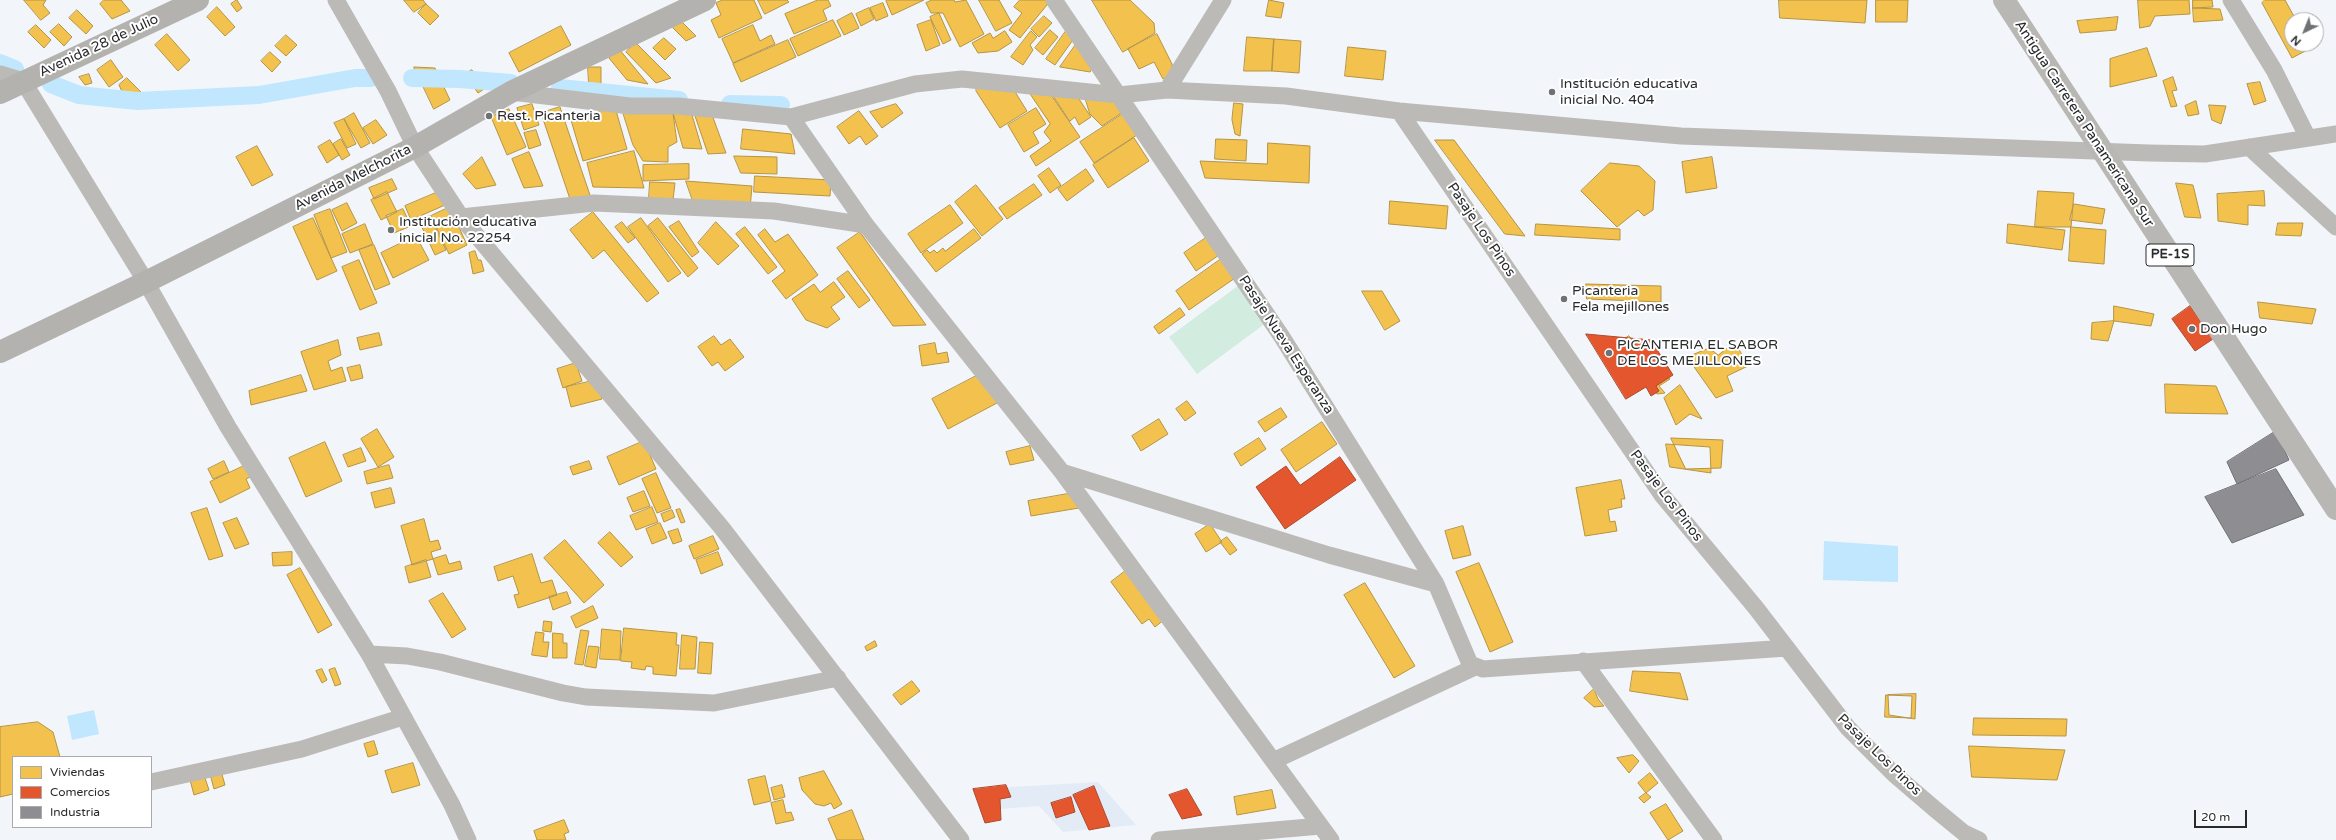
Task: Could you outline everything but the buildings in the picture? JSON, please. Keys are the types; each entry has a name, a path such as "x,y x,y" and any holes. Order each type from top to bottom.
{"highway":[{"name":"Antigua Carretera Panamericana Sur","path":"2004,0 2099,149 2271,407 2336,509"}],"main road":[{"name":"Avenida 28 de Julio","path":"0,93 198,0"},
{"name":"Avenida Melchorita","path":"0,352 146,282 415,147 511,92 691,3"}],"street":[{"path":"336,0 388,91 415,147 461,217 722,528 961,840"},
{"name":"Pasaje Nueva Esperanza","path":"1054,0 1120,95 1282,337 1436,584 1470,664 1475,667"},
{"path":"1167,90 1223,0"},
{"path":"2231,0 2274,70 2308,138"},
{"path":"0,74 23,81 146,282 228,427 368,654 452,804 468,840"},
{"path":"511,92 630,106 678,106 791,117 915,84 962,79 1120,95 1167,90 1286,96 1399,111 1681,136 2099,149 2205,154 2336,134"},
{"name":"Pasaje Los Pinos","path":"1399,111 1662,495 1787,648 1848,728 1894,774 1924,800 1964,833 1979,840"},
{"path":"791,117 866,225 1062,472 1331,840"},
{"path":"2249,147 2336,227"},
{"path":"461,217 594,203 774,212 866,225"},
{"path":"1062,472 1329,555 1436,584"},
{"path":"1273,761 1475,667 1483,669 1515,665 1787,648"},
{"path":"368,654 407,656 440,662 563,693 594,697 714,703 838,678"},
{"path":"1583,661 1714,840"},
{"path":"152,782 302,749 403,717"},
{"path":"1159,840 1321,826"}],"shaded area":[{"path":"1098,782 1136,825 1063,832 1039,806 1000,809 1001,820 985,823 973,789"}],"green space":[{"path":"1243,282 1270,320 1197,374 1169,337"}],"water":[{"path":"1824,541 1898,546 1898,582 1823,580"},
{"path":"94,710 99,734 72,740 67,716"}],"waterway":[{"path":"0,63 15,69"},
{"path":"51,84 79,95 137,101 259,95 355,78 371,78"},
{"path":"412,78 460,79 511,83"},
{"path":"560,88 679,100"},
{"path":"730,104 781,105"}],"place":[{"name":"Institución educativa inicial No. 404","path":"1552,92"},
{"name":"Rest. Picanteria","path":"489,116"},
{"name":"Institución educativa inicial No. 22254","path":"391,230"},
{"name":"Picanteria Fela mejillones","path":"1564,299"},
{"name":"Don Hugo","path":"2192,329"},
{"name":"PICANTERIA EL SABOR DE LOS MEJILLONES","path":"1609,353"}]}
